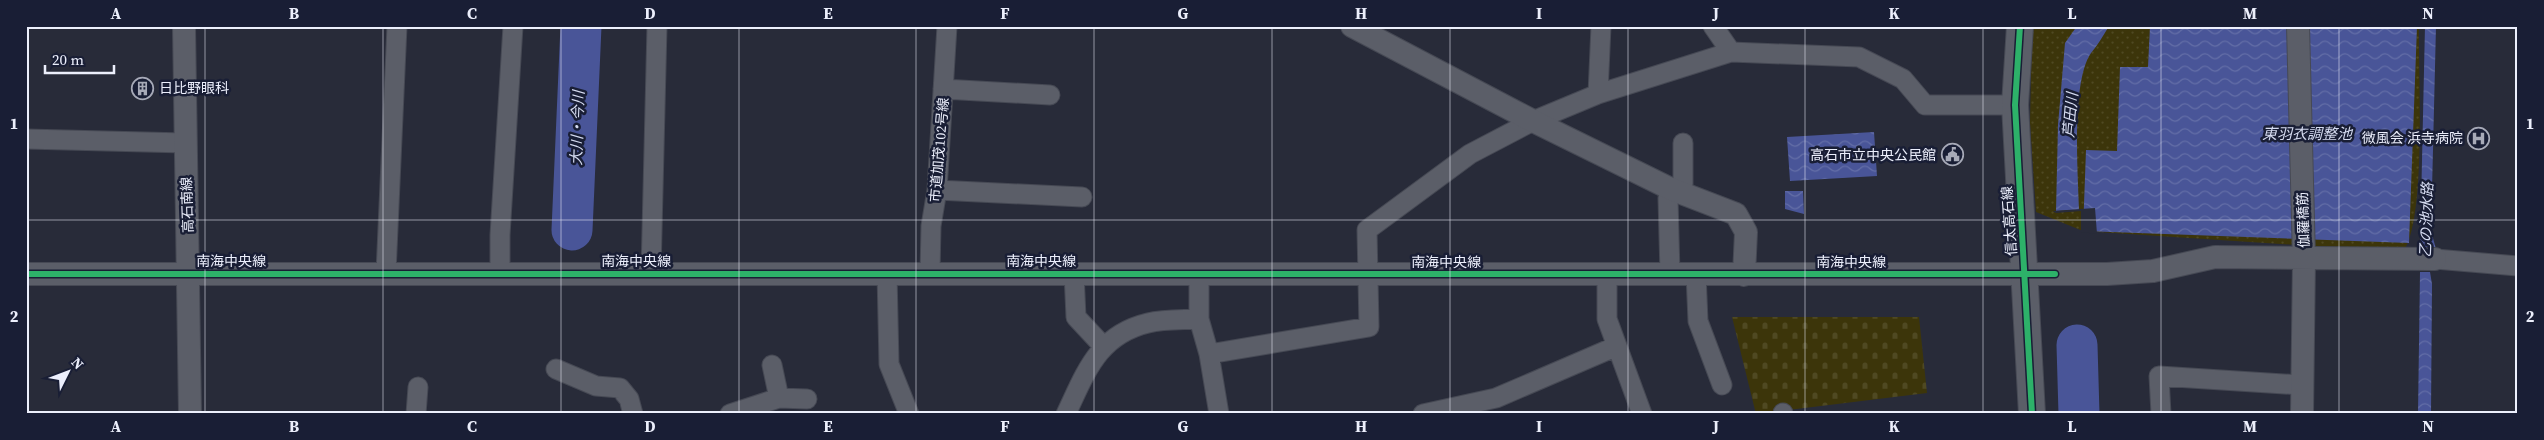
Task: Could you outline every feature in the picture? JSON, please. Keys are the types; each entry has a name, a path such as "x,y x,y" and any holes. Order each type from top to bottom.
{"main road":[{"name":"信太高石線","path":"2020,26 2015,105 2026,273 2032,414"}],"street":[{"name":"高石南線","path":"184,26 184,142 190,274 190,414"},
{"path":"386,273 397,26"},
{"path":"500,273 500,236 513,26"},
{"path":"651,273 657,26"},
{"name":"市道加茂102号線","path":"930,273 931,226 937,190 947,26"},
{"path":"1352,26 1533,121 1676,191 1736,214 1746,232 1744,275"},
{"path":"1598,94 1601,26"},
{"path":"1714,26 1731,52"},
{"name":"伽羅橋筋","path":"2298,26 2304,259 2302,414"},
{"path":"1209,354 1369,327 1367,230 1470,154 1533,121 1598,94 1731,52 1859,57 1903,79 1925,105 2015,105"},
{"path":"944,89 1050,95"},
{"path":"26,139 184,142"},
{"path":"1670,274 1668,198 1683,184 1683,143"},
{"path":"937,190 1082,197"},
{"name":"南海中央線","path":"26,274 2107,274 2153,271 2215,257 2427,260"},
{"path":"2427,260 2518,266"},
{"path":"1074,273 1076,317 1103,346"},
{"path":"1607,273 1607,319 1641,413"},
{"path":"887,274 889,364 909,414"},
{"path":"1199,274 1199,319 1209,354 1219,414"},
{"path":"1696,274 1698,321 1722,385"},
{"path":"1066,414 1092,359 1103,346 1117,337 1148,323 1199,319"},
{"path":"1423,414 1496,398 1617,346"},
{"path":"772,365 779,398"},
{"path":"556,369 596,386 620,388 629,399 633,414"},
{"path":"2161,414 2160,376 2301,385"},
{"path":"416,414 418,387"},
{"path":"730,414 779,398 807,399"}],"green space":[{"name":"東羽衣調整池","path":"2032,26 2419,26 2420,144 2418,178 2411,234 2403,252 2083,231 2036,212 2030,123"},
{"path":"1732,317 1919,317 1927,393 1756,414"}],"water":[{"path":"2077,26 2109,26 2091,53 2085,67 2081,85 2077,129 2079,210 2056,211 2058,125 2065,43"},
{"name":"東羽衣調整池","path":"2150,26 2417,26 2409,243 2083,231 2086,150 2117,151 2120,67 2148,67"},
{"name":"乙の池水路","path":"2425,26 2436,26 2431,231 2436,249 2420,250"},
{"path":"1874,132 1877,176 1790,181 1787,137"},
{"path":"1785,191 1803,191 1804,214 1785,209"},
{"path":"2420,272 2430,272 2432,284 2431,414 2418,414"},
{"path":"2085,343 2087,380 2068,380 2067,344"},
{"path":"2098,404 2098,414 2059,414 2059,406"}],"pier":[{"path":"2095,208 2097,234 2081,232 2081,211 2056,213 2053,211"}],"waterway":[{"name":"大川・今川","path":"572,230 581,26"},
{"name":"芦田川","path":"2077,345 2079,414"}],"cycle path":[{"path":"2020,26 2015,105 2032,414"},
{"path":"26,274 2055,274"}],"place":[{"name":"日比野眼科","path":"143,88"},
{"name":"微風会 浜寺病院","path":"2479,138"},
{"name":"高石市立中央公民館","path":"1952,155"}]}
